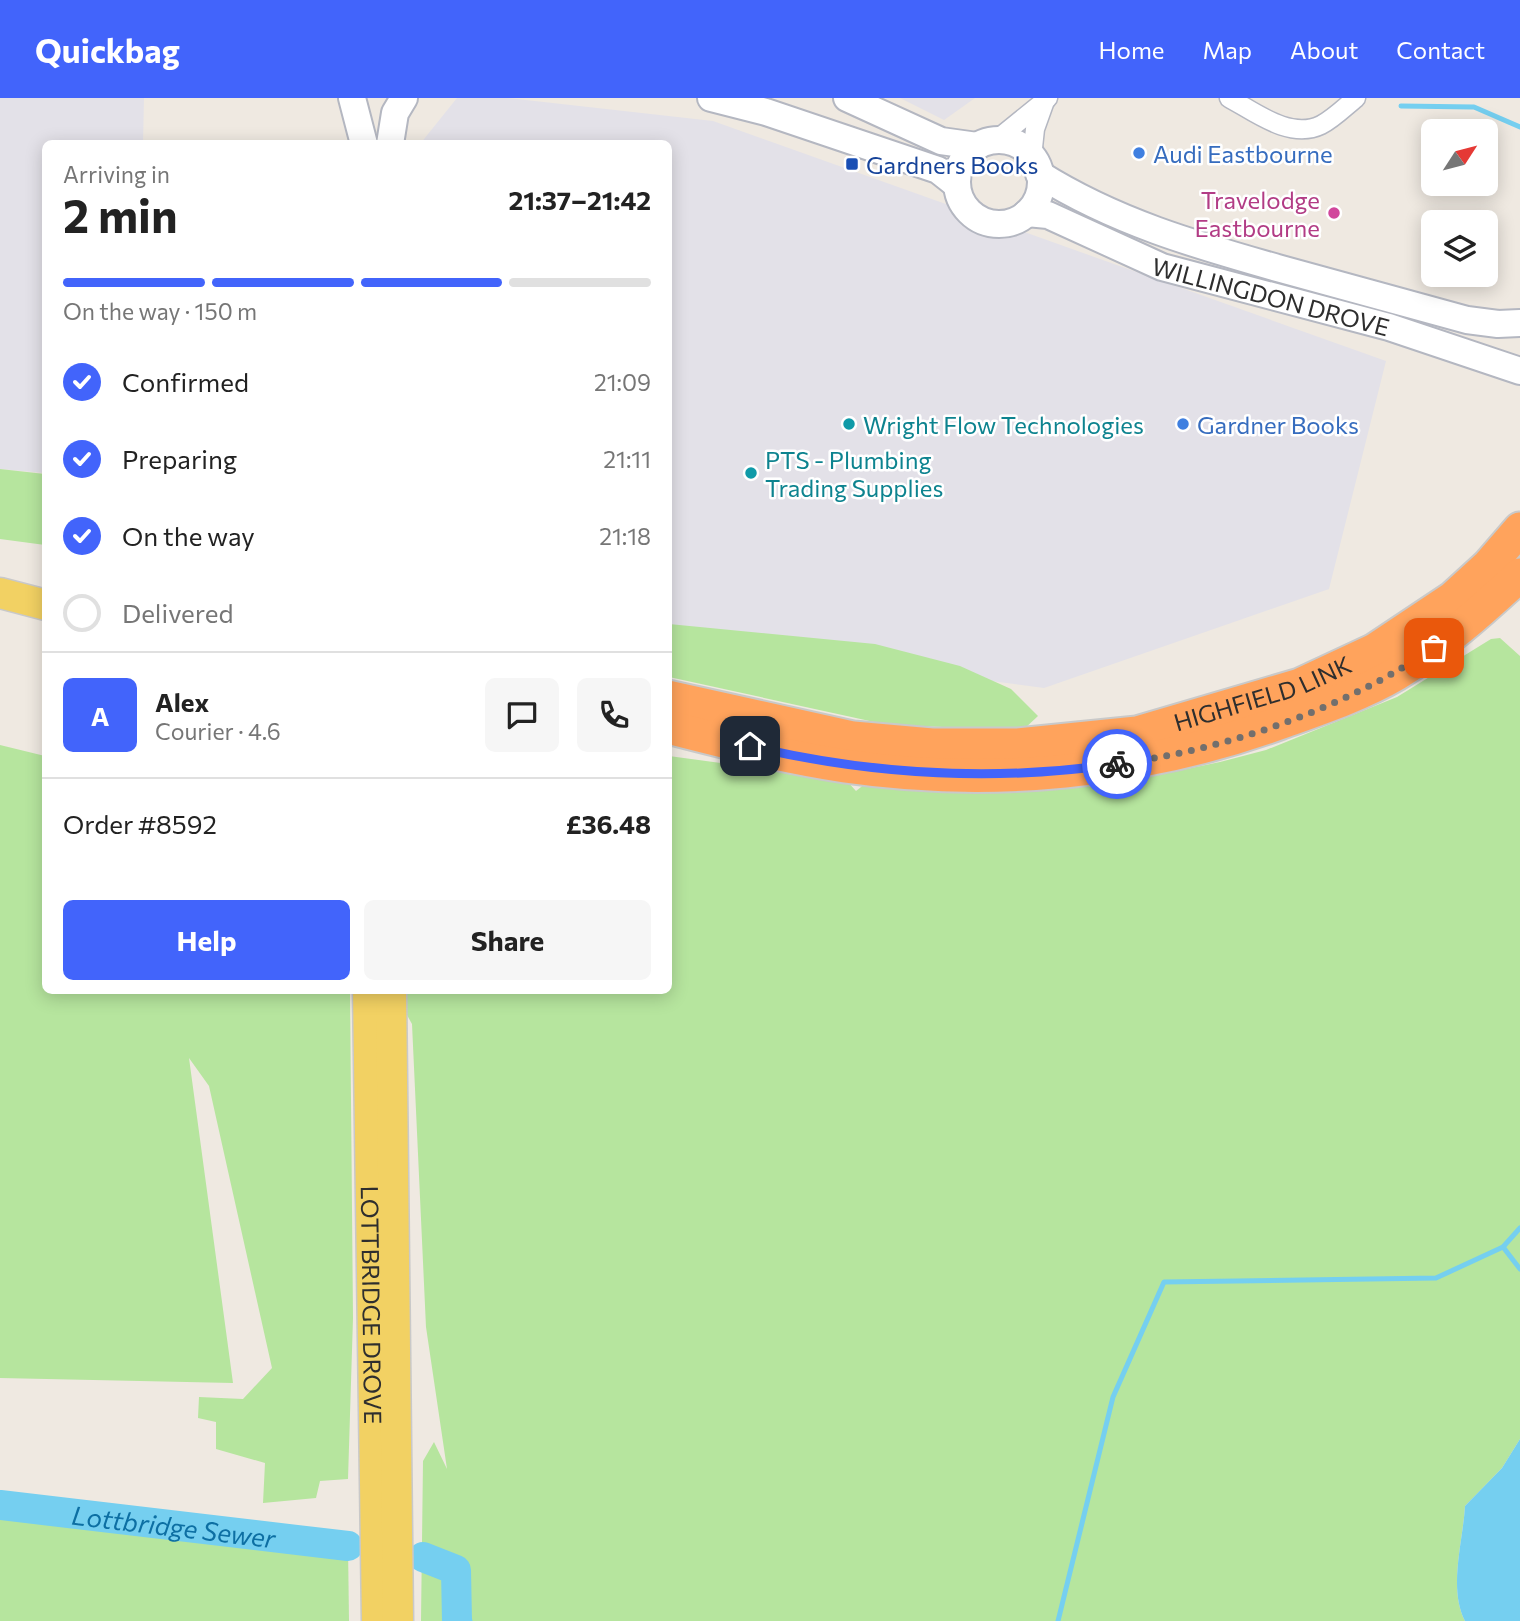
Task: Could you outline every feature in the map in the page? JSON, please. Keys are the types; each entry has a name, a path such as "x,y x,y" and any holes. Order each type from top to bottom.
{"highway":[{"name":"HIGHFIELD LINK","path":"672,698 853,738 932,745 1031,744 1137,733 1300,685 1375,650 1453,598 1488,566 1520,529"},
{"name":"HIGHFIELD LINK","path":"672,728 830,763 904,772 989,775 1055,773 1142,761 1246,735 1344,699 1394,674 1478,615 1520,575"}],"main road":[{"path":"0,593 42,604"},
{"name":"LOTTBRIDGE DROVE","path":"368,994 377,1621"},
{"name":"LOTTBRIDGE DROVE","path":"391,994 398,1621"}],"street":[{"path":"352,98 363,140"},
{"path":"368,98 390,98"},
{"path":"391,140 394,113 404,98"},
{"path":"711,98 766,112 938,170 957,185"},
{"path":"847,98 941,141 1015,145 1035,165"},
{"path":"1229,98 1260,117 1295,130 1322,124 1356,98"},
{"path":"1047,100 1035,130 1038,195 1027,213 1005,224 981,220 964,206 957,185 962,163 1047,100"},
{"name":"WILLINGDON DROVE","path":"1035,165 1119,218 1172,239 1466,320 1498,324 1520,323"},
{"name":"WILLINGDON DROVE","path":"1027,213 1048,215 1162,267 1389,327 1520,371"}],"shaded area":[{"path":"0,98 144,98 143,140 42,140 42,473 0,469"},
{"path":"457,98 507,98 713,121 1386,361 1329,589 1044,688 672,639 672,140 423,140"},
{"path":"900,98 975,98 944,120"}],"green space":[{"path":"0,469 42,474 42,545 0,539"},
{"path":"672,624 875,644 960,666 1011,689 1038,716 1023,730 888,725 672,678"},
{"path":"1500,638 1520,656 1520,1439 1502,1468 1465,1506 1457,1580 1460,1608 1465,1621 421,1621 423,1461 434,1442 447,1469 426,1327 412,1024 403,1008 402,994 672,994 672,756 846,780 856,791 866,783 972,792 1105,786 1266,750 1397,697 1491,639"},
{"path":"0,745 42,755 42,994 350,994 353,1318 348,1479 320,1481 316,1498 263,1503 265,1463 216,1449 216,1422 198,1418 199,1397 243,1399 272,1368 209,1086 189,1058 233,1383 0,1378"},
{"path":"0,1505 348,1546 349,1621 0,1621"}],"water":[{"path":"1520,1439 1520,1621 1465,1621 1460,1608 1457,1580 1465,1506 1502,1468"}],"waterway":[{"path":"1401,106 1474,107 1520,127"},
{"path":"1058,1621 1113,1397 1164,1282 1436,1278 1503,1247 1520,1228"},
{"path":"1503,1247 1520,1269"},
{"name":"Lottbridge Sewer","path":"0,1505 348,1546"},
{"path":"423,1557 456,1570 457,1621"},
{"path":"456,1570 470,1621"}],"way so far":[{"path":"1117,764 1142,761 1246,735 1344,699 1394,674 1434,648"}],"place":[{"name":"Audi Eastbourne","path":"1139,153"},
{"name":"Gardners Books","path":"852,164"},
{"name":"Travelodge Eastbourne","path":"1334,213"},
{"name":"Wright Flow Technologies","path":"849,424"},
{"name":"Gardner Books","path":"1183,424"},
{"name":"PTS - Plumbing Trading Supplies","path":"751,473"}],"route":[{"path":"750,746 844,766 904,772 1033,774 1117,764"}]}
